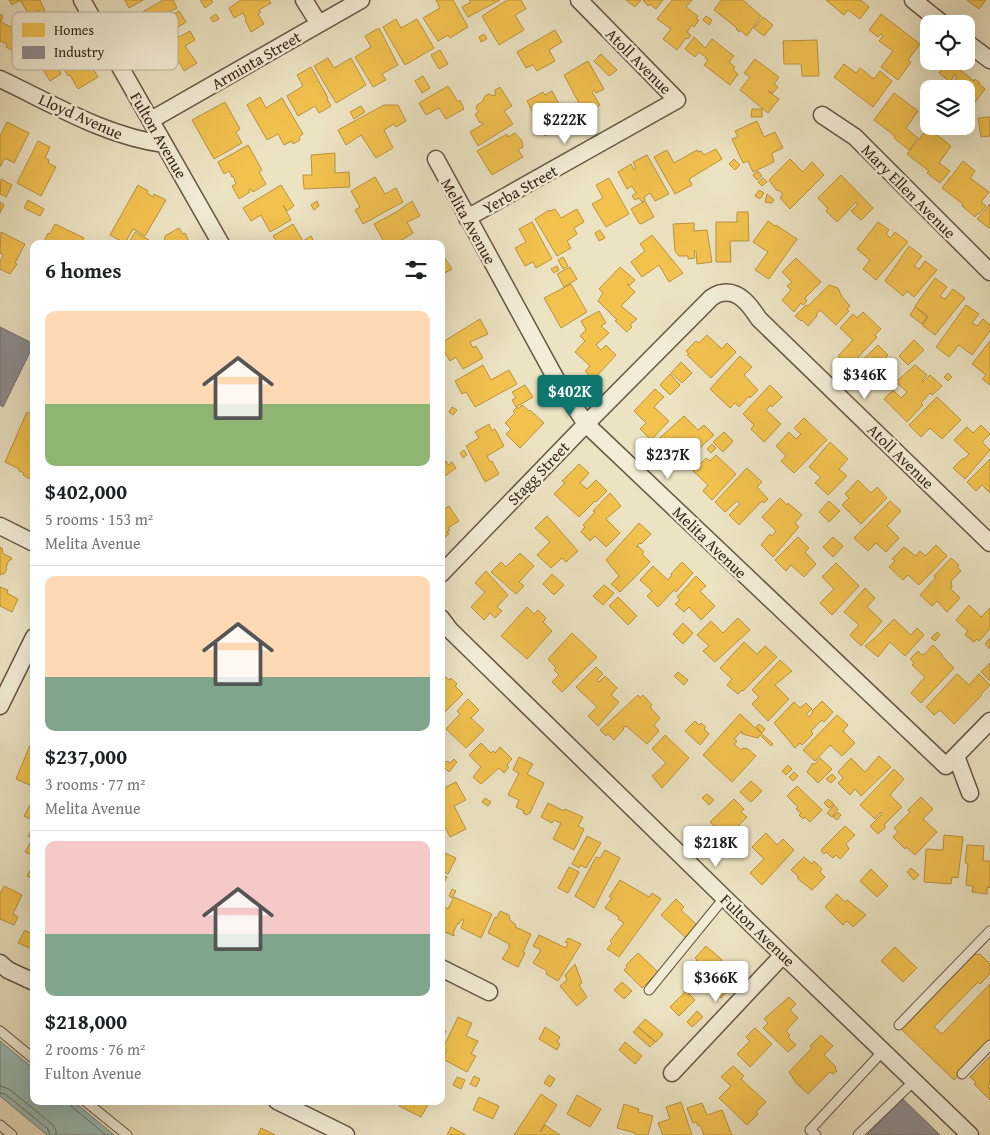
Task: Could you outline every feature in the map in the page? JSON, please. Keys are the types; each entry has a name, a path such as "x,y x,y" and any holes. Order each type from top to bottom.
{"street":[{"name":"Fulton Avenue","path":"82,0 89,12"},
{"path":"304,0 319,24"},
{"name":"Arminta Street","path":"151,120 360,0"},
{"name":"Atoll Avenue","path":"579,0 678,100"},
{"path":"913,0 932,15"},
{"path":"975,49 990,60"},
{"name":"Fulton Avenue","path":"122,70 219,240"},
{"name":"Lloyd Avenue","path":"0,79 110,131 142,141 164,144"},
{"name":"Yerba Street","path":"467,218 678,100"},
{"name":"Mary Ellen Avenue","path":"822,115 855,137 990,272"},
{"name":"Melita Avenue","path":"436,159 556,379 586,424 951,761"},
{"name":"Atoll Avenue","path":"723,292 737,295 747,302 759,319 990,543"},
{"name":"Stagg Street","path":"445,570 711,298 723,292"},
{"path":"0,526 30,541"},
{"name":"Fulton Avenue","path":"445,623 782,955 970,1135"},
{"path":"0,706 30,645"},
{"path":"970,793 951,761 990,721"},
{"path":"672,1073 782,955"},
{"path":"0,963 8,970 30,980"},
{"path":"445,970 489,992"},
{"path":"285,1105 346,1135"}],"lane":[{"path":"649,990 724,898"},
{"path":"899,1025 990,931"},
{"path":"0,1031 30,1056"},
{"path":"962,1074 990,1045"},
{"path":"816,1135 810,1130 883,1051"},
{"path":"858,1135 914,1081"},
{"path":"90,1105 126,1135"},
{"path":"0,1126 12,1135"}],"water":[{"path":"0,1041 30,1066 30,1105 78,1105 114,1135 47,1135 0,1096"}],"building: Homes":[{"path":"9,0 20,0 12,5"},
{"path":"20,0 40,0 45,11 40,12 38,10 27,12"},
{"path":"125,0 143,0 129,8"},
{"path":"163,0 173,0 177,8 169,12 143,12"},
{"path":"200,0 211,0 213,2 205,8"},
{"path":"241,0 269,0 271,3 259,10 261,12 258,14 264,24 251,32 243,13 234,18 229,8"},
{"path":"436,0 453,0 468,27 450,38 448,35 438,41 423,18 440,8"},
{"path":"469,0 500,0 468,17 462,7 471,2"},
{"path":"507,0 521,0 526,9 515,15 524,30 499,45 482,16"},
{"path":"626,0 641,0 635,7"},
{"path":"643,0 663,0 656,9 650,4 648,6"},
{"path":"672,0 692,0 686,7 698,16 696,19 699,20 694,27 692,25 687,32 691,35 688,39 686,38 677,50 663,39 671,29 657,19"},
{"path":"721,0 743,0 761,16 747,36 740,30 739,32 737,28 714,10"},
{"path":"826,0 861,0 869,7 860,19 848,10 844,15"},
{"path":"967,0 986,0 979,9"},
{"path":"179,11 186,22 178,27 177,12"},
{"path":"0,14 3,16 1,22 12,28 12,50 6,47 7,44 0,41"},
{"path":"216,14 219,19 213,22 210,18"},
{"path":"881,14 920,44 908,60 911,62 898,80 881,67 893,51 879,41 883,36 881,34 878,37 869,30"},
{"path":"706,16 712,20 709,25 703,20"},
{"path":"763,17 773,25 764,36 754,28"},
{"path":"396,19 401,28 417,19 434,48 405,65 383,27"},
{"path":"379,28 398,65 382,74 386,80 373,87 355,57 371,47 365,36"},
{"path":"555,30 562,42 549,50 555,61 537,71 533,65 526,68 517,52"},
{"path":"190,31 195,40 185,46 197,63 184,71 178,60 178,37"},
{"path":"484,34 487,39 481,42 479,37"},
{"path":"694,37 705,48 712,39 734,56 729,62 735,67 733,70 738,74 730,85 704,65 708,60 706,57 699,52 695,57 685,49"},
{"path":"817,40 819,76 802,76 801,64 784,64 783,41"},
{"path":"440,50 448,64 439,69 431,55"},
{"path":"601,54 617,70 609,76 594,61"},
{"path":"328,58 334,68 351,58 366,85 336,103 314,66"},
{"path":"755,59 779,77 774,84 778,87 773,93 768,91 779,99 768,113 740,90 750,77 744,73"},
{"path":"588,61 604,89 596,93 594,90 592,92 600,105 586,113 564,75"},
{"path":"844,64 856,73 860,68 874,79 880,71 892,81 873,107 834,77"},
{"path":"311,67 331,106 319,113 315,106 298,116 287,96 303,86 297,75"},
{"path":"43,70 59,70 61,74 50,81"},
{"path":"65,70 94,70 98,77 78,89 70,75 68,76"},
{"path":"942,70 960,70 973,80 955,80 957,77 955,75 951,80 948,80 939,73"},
{"path":"423,76 430,88 422,93 415,81"},
{"path":"975,79 985,89 975,102"},
{"path":"448,86 458,102 460,100 464,109 446,119 439,108 426,115 419,103"},
{"path":"500,87 512,106 504,111 513,124 478,146 470,132 483,124 482,122 480,123 475,114 479,112 476,108 477,105 488,94 495,96 495,90"},
{"path":"552,91 561,108 568,104 574,115 556,125 559,129 545,136 527,101 543,92 545,95"},
{"path":"894,93 918,111 906,128 918,138 909,150 894,138 895,136 874,120"},
{"path":"260,97 266,108 282,98 303,134 299,137 300,140 293,144 292,141 284,145 278,134 267,140 247,105"},
{"path":"225,102 240,129 236,132 242,143 214,159 192,120"},
{"path":"384,105 398,105 406,121 396,127 394,124 384,130 393,148 376,158 361,135 346,145 338,130"},
{"path":"361,106 365,112 354,119 350,112"},
{"path":"752,109 762,109 762,117 751,117"},
{"path":"990,117 990,136 981,137 978,118"},
{"path":"757,121 764,137 775,132 783,148 772,153 774,162 753,172 748,161 743,163 732,139 738,137 735,131"},
{"path":"7,122 29,133 14,163 5,158 0,167 0,136"},
{"path":"515,133 522,141 523,147 518,150 523,157 492,175 477,151 507,134 508,137"},
{"path":"922,135 937,135 951,146 939,163 950,171 940,183 927,173 929,171 907,154"},
{"path":"38,141 50,147 45,158 49,160 48,163 56,167 41,196 17,183"},
{"path":"248,145 262,170 259,172 266,184 253,192 251,189 249,190 250,192 239,199 232,186 236,184 233,176 229,171 224,174 218,162"},
{"path":"716,149 722,159 689,179 692,185 675,194 654,157 667,150 674,163 697,150 698,152 701,151 704,155"},
{"path":"335,153 335,173 349,172 350,187 304,189 303,175 312,175 311,155"},
{"path":"647,155 669,194 655,201 650,193 644,197 645,200 642,202 639,198 635,200 632,196 636,193 632,186 627,189 618,172 631,164 634,170 636,168 633,162"},
{"path":"734,159 740,165 735,170 729,164"},
{"path":"790,159 803,172 812,162 824,175 790,209 780,198 783,194 777,191 769,180"},
{"path":"963,161 975,171 970,178 989,192 981,202 986,206 975,217 962,206 963,204 942,188"},
{"path":"758,171 762,176 757,180 753,175"},
{"path":"841,175 873,208 861,220 851,211 858,204 856,202 837,222 826,211 828,209 818,198"},
{"path":"375,177 385,194 396,188 403,202 363,224 355,210 360,207 351,191"},
{"path":"609,178 629,214 606,227 592,204 603,198 596,185"},
{"path":"763,178 767,182 762,186 758,182"},
{"path":"1,179 12,185 6,197 0,194"},
{"path":"138,185 148,191 147,193 153,197 154,194 166,200 145,236 133,229 127,240 119,240 110,235"},
{"path":"281,185 294,206 287,211 283,205 291,220 270,232 261,215 251,221 243,208"},
{"path":"759,190 764,193 760,199 755,196"},
{"path":"767,194 774,200 772,203 765,202"},
{"path":"28,200 44,209 40,216 24,208"},
{"path":"317,201 319,206 314,210 311,205"},
{"path":"412,201 420,216 407,222 413,233 402,240 383,240 374,224"},
{"path":"645,201 654,217 641,224 631,209"},
{"path":"0,202 4,205 0,213"},
{"path":"990,204 990,227 989,228 977,219"},
{"path":"555,209 561,218 577,209 584,222 574,228 577,234 567,241 571,248 557,256 535,219 549,210"},
{"path":"737,212 748,212 749,241 730,241 731,262 716,262 716,222 737,222"},
{"path":"768,221 797,239 769,279 755,270 768,252 753,242"},
{"path":"532,222 552,259 536,268 533,262 525,266 515,248 526,242 519,229"},
{"path":"878,222 889,230 886,234 890,238 895,232 908,242 876,280 863,269 870,260 857,249"},
{"path":"694,223 694,231 707,230 712,262 697,264 696,251 694,251 695,258 688,259 688,256 679,256 675,251 673,224"},
{"path":"55,224 84,238 83,240 45,240 48,233 50,234"},
{"path":"293,224 302,240 276,240 273,236"},
{"path":"179,228 183,234 185,233 188,240 164,240 165,236"},
{"path":"600,230 605,238 599,241 595,233"},
{"path":"1,232 25,244 15,263 17,264 10,274 0,269 3,255 0,253"},
{"path":"135,232 149,240 130,240"},
{"path":"652,235 683,273 669,282 659,265 642,277 631,262 645,251 640,244"},
{"path":"311,236 313,240 305,240"},
{"path":"909,246 922,256 914,266 919,269 925,261 937,270 914,297 907,291 903,296 885,281"},
{"path":"563,257 568,266 563,269 558,260"},
{"path":"445,258 452,269 445,273"},
{"path":"796,258 821,282 805,298 807,301 803,305 801,303 794,312 782,300 791,290 787,286 792,282 782,272"},
{"path":"557,266 559,270 554,273 551,269"},
{"path":"570,267 577,279 564,287 557,274"},
{"path":"620,267 635,280 630,285 627,284 635,292 621,306 637,319 630,325 632,327 627,332 598,301 603,293 599,289"},
{"path":"935,278 947,287 940,296 945,299 953,289 965,298 935,335 922,325 928,317 915,306"},
{"path":"571,284 587,312 561,328 544,298"},
{"path":"829,285 838,288 842,297 850,306 847,309 849,311 836,325 820,310 808,326 795,316"},
{"path":"966,305 979,314 972,323 977,326 983,319 990,325 990,331 972,355 959,345 949,357 936,347"},
{"path":"915,307 927,317 922,324 910,315"},
{"path":"599,311 606,323 601,326 609,333 596,345 601,350 606,345 616,355 593,380 585,371 590,366 575,352 585,341 580,336 586,330 581,321"},
{"path":"863,312 881,329 875,335 877,337 849,367 838,356 853,340 840,328 853,314 857,318"},
{"path":"480,319 488,334 470,342 473,348 476,346 483,358 463,369 456,357 450,361 445,353 445,341"},
{"path":"707,335 722,349 727,343 736,352 711,378 687,355 689,354 686,351 696,341 699,343"},
{"path":"914,340 924,350 908,365 899,356"},
{"path":"990,341 990,385 982,379 986,375 972,364"},
{"path":"878,345 888,355 882,362 893,372 881,387 868,374 863,380 852,370"},
{"path":"740,356 752,367 744,375 758,390 750,398 749,396 739,407 735,403 730,408 710,389"},
{"path":"681,362 692,373 682,383 671,373"},
{"path":"483,365 491,380 509,370 517,384 475,407 466,392 462,394 455,381"},
{"path":"915,365 927,375 923,382 930,375 942,386 932,395 930,393 921,403 923,405 907,422 884,399 893,390 901,398 907,392 896,382"},
{"path":"948,373 952,377 948,381 944,377"},
{"path":"670,374 680,385 670,395 660,385"},
{"path":"525,385 533,397 516,407 512,400 516,398 512,392"},
{"path":"770,385 782,397 766,410 781,424 764,442 751,429 754,425 743,414"},
{"path":"655,389 664,397 654,407 669,421 651,440 640,429 646,423 634,411"},
{"path":"937,397 961,420 942,439 930,428 921,437 909,425"},
{"path":"522,405 544,423 520,448 506,434 511,429 505,423 515,413 513,411"},
{"path":"452,407 457,410 453,415 449,412"},
{"path":"27,412 30,414 30,479 23,475 24,473 19,471 19,469 5,462"},
{"path":"684,416 698,430 704,425 714,435 694,453 680,439 667,455 654,443"},
{"path":"804,418 827,440 794,473 781,461 786,456 776,446 789,432 796,439 801,434 794,428"},
{"path":"489,424 492,431 495,429 504,446 487,456 499,474 485,482 466,446 479,438 475,432"},
{"path":"981,425 990,434 982,442 990,450 965,479 953,468 969,454 954,440 967,427 973,433"},
{"path":"724,432 733,441 723,452 713,442"},
{"path":"830,442 848,459 839,469 847,476 828,495 815,483 821,477 809,467"},
{"path":"712,444 716,448 711,453 707,449"},
{"path":"464,450 467,455 463,458 460,453"},
{"path":"716,455 736,474 712,500 703,491 708,485 693,471 706,458 710,461"},
{"path":"990,459 990,493 982,485 976,491 967,482"},
{"path":"445,462 448,465 452,462 456,468 445,476"},
{"path":"579,464 589,473 580,483 587,489 596,480 607,491 579,517 554,494 565,483 562,481"},
{"path":"747,468 762,482 757,487 768,499 764,503 762,501 739,525 729,515 740,504 737,501 725,512 715,502"},
{"path":"858,480 871,493 877,487 887,498 861,524 842,505 849,498 845,494"},
{"path":"610,493 621,506 606,519 620,533 606,547 595,536 590,541 581,532 585,527 583,525 595,512 593,511"},
{"path":"780,498 802,515 795,523 799,527 773,557 761,545 770,534 772,536 776,531 762,517"},
{"path":"829,501 840,511 829,522 819,512"},
{"path":"890,501 901,511 887,526 899,538 886,552 876,543 868,551 854,538"},
{"path":"449,506 459,521 448,528 450,530 447,532 449,534 445,537 445,508"},
{"path":"547,516 578,551 566,562 562,558 551,568 537,555 550,542 535,528"},
{"path":"639,523 651,534 636,547 638,546 644,552 642,554 650,562 620,592 611,584 619,576 606,560"},
{"path":"798,537 809,548 805,552 816,564 804,577 791,565 786,571 775,560"},
{"path":"833,537 843,546 833,557 823,547"},
{"path":"936,545 947,556 919,585 908,575 903,580 889,567 895,561 892,559 904,547 916,556 920,551 925,556"},
{"path":"0,547 3,549 2,553 12,558 9,560 5,573 0,575"},
{"path":"520,553 534,566 519,582 524,586 516,594 491,572 501,562 506,567"},
{"path":"951,558 959,565 957,567 961,571 951,581 952,587 950,588 960,598 947,612 937,601 932,606 920,595"},
{"path":"682,562 693,573 676,592 674,590 658,607 647,596 652,591 640,580 653,566 668,580"},
{"path":"836,563 859,586 832,615 820,603 834,589 822,577"},
{"path":"486,571 508,595 497,607 502,611 495,618 490,613 484,620 471,607 485,592 475,583"},
{"path":"552,574 564,585 554,595 543,584"},
{"path":"696,576 706,586 700,591 715,606 701,620 689,607 684,612 675,604 680,600 677,597"},
{"path":"604,585 614,593 603,605 593,596"},
{"path":"0,587 8,590 7,593 18,599 12,612 0,606"},
{"path":"865,588 875,598 867,607 882,621 861,646 850,635 859,625 844,612"},
{"path":"618,597 637,616 628,625 609,606"},
{"path":"969,605 981,617 990,608 990,629 979,641 977,639 974,642 965,635 968,631 956,620"},
{"path":"527,607 534,614 538,610 546,618 543,622 552,631 527,659 501,636"},
{"path":"738,618 750,630 715,662 703,651 709,646 697,635 711,621 723,633"},
{"path":"894,619 911,635 917,628 924,635 905,656 890,642 878,657 865,646"},
{"path":"683,623 693,633 683,644 673,634"},
{"path":"937,632 940,635 935,641 931,638"},
{"path":"572,633 597,657 562,692 552,682 559,675 548,659"},
{"path":"990,638 990,649 985,644"},
{"path":"744,642 757,654 765,646 777,657 738,694 727,685 732,679 720,668"},
{"path":"933,645 954,668 921,703 911,693 925,677 912,665 914,663 910,659 918,651 922,655 926,653"},
{"path":"780,660 792,671 775,685 789,699 768,721 752,704 759,697 752,690"},
{"path":"990,663 990,681 981,672"},
{"path":"596,667 603,674 597,680 599,682 605,676 617,688 611,695 619,702 598,726 588,716 597,707 576,687"},
{"path":"678,672 688,680 684,685 674,676"},
{"path":"957,674 969,685 979,674 990,685 954,724 940,710 934,715 926,707"},
{"path":"445,676 449,680 451,678 457,684 455,686 463,694 445,712"},
{"path":"638,695 640,698 643,695 652,705 650,707 660,718 654,725 659,731 647,744 626,726 614,740 608,734 606,736 600,730"},
{"path":"468,699 479,710 471,718 484,730 466,748 446,729 460,714 457,711"},
{"path":"822,701 833,712 824,722 822,720 811,731 813,734 802,745 800,743 795,748 774,723 794,702 800,708 806,703 812,709 806,714 809,717"},
{"path":"740,714 773,744 771,746 760,735 758,738 742,734 742,731 734,739 737,741 734,744 741,750 743,748 748,749 756,756 732,782 703,755"},
{"path":"837,715 848,725 843,731 855,743 842,756 830,745 815,761 803,750"},
{"path":"695,721 699,725 701,723 706,727 704,729 709,734 700,745 685,731"},
{"path":"759,724 765,729 762,733 756,727"},
{"path":"665,735 689,758 662,788 652,776 666,763 652,749"},
{"path":"481,743 491,753 493,751 495,753 500,747 512,759 504,773 499,768 481,784 473,777 481,767 469,755"},
{"path":"30,745 30,785 16,779"},
{"path":"879,756 891,767 861,796 855,789 850,795 838,783 843,778 838,772 851,758 865,772"},
{"path":"519,757 533,764 527,774 544,783 530,813 527,815 516,807 519,800 508,795 519,773 513,770"},
{"path":"820,758 832,769 818,783 807,772 813,763 814,765"},
{"path":"454,759 457,762 449,772 445,768 445,763 447,761 450,763"},
{"path":"788,765 792,769 786,775 782,771"},
{"path":"894,769 904,779 890,795 902,807 878,834 870,826 882,814 881,812 875,819 860,805"},
{"path":"794,772 798,776 793,781 789,777"},
{"path":"832,774 836,778 831,783 826,779"},
{"path":"751,781 762,791 751,802 740,792"},
{"path":"456,782 466,800 454,806 466,829 450,837 445,827 445,788"},
{"path":"797,786 822,810 810,822 805,817 803,819 799,815 801,813 796,809 798,807 787,796"},
{"path":"707,794 714,800 709,805 702,798"},
{"path":"921,797 933,809 923,819 937,832 915,855 906,847 905,849 893,837 898,832 894,828 910,812 908,810"},
{"path":"485,798 491,802 488,806 482,802"},
{"path":"734,799 744,809 741,812 747,817 727,837 710,822"},
{"path":"828,799 834,804 829,808 824,803"},
{"path":"548,803 583,817 578,826 584,829 574,850 553,839 561,823 554,820 552,823 541,817"},
{"path":"30,805 30,819 24,816"},
{"path":"834,805 838,809 832,817 827,813"},
{"path":"838,812 841,815 837,820 833,817"},
{"path":"845,826 855,835 846,844 849,849 840,859 836,855 833,858 826,852 824,854 821,851 822,849"},
{"path":"766,833 777,845 783,839 794,850 762,885 750,873 764,859 752,847"},
{"path":"944,835 963,837 958,878 952,877 951,884 924,882 926,849 943,850"},
{"path":"587,836 601,843 586,868 580,865 579,868 572,864"},
{"path":"30,843 30,854 25,852"},
{"path":"967,845 984,846 983,861 990,861 990,888 987,887 987,894 972,892 973,886 966,885 968,863 965,863"},
{"path":"605,850 620,858 594,908 575,896 596,857 600,858"},
{"path":"445,853 456,858 448,874 445,872"},
{"path":"804,857 812,864 814,861 822,869 820,872 825,877 812,890 797,878 799,877 791,870"},
{"path":"569,867 579,872 568,893 558,888"},
{"path":"911,868 919,875 914,880 907,872"},
{"path":"871,869 888,886 877,897 860,881"},
{"path":"620,880 649,897 652,893 661,899 619,957 607,949 612,943 610,941 624,923 618,919 619,917 605,908 612,898 609,897"},
{"path":"4,886 22,895 13,914 18,917 14,925 0,919 0,894"},
{"path":"452,889 456,891 452,898 449,896"},
{"path":"837,894 845,902 847,900 866,915 853,927 847,921 843,925 825,907"},
{"path":"454,897 492,914 481,938 461,928 464,920 458,923 453,933 454,936 445,932 445,907 448,909"},
{"path":"676,899 684,907 681,910 697,925 685,937 661,915"},
{"path":"500,911 509,915 510,920 516,925 515,927 531,934 518,967 502,959 509,948 509,944 488,933 495,917 497,918"},
{"path":"25,930 30,933 30,948 18,943"},
{"path":"539,935 566,948 568,943 565,942 568,938 581,944 558,981 546,974 547,971 533,963 541,950 533,946"},
{"path":"706,946 722,960 714,968 732,986 721,998 712,989 707,993 697,983 701,979 690,968 697,960 695,958"},
{"path":"895,947 917,968 903,982 881,961"},
{"path":"638,953 658,972 642,988 624,970 627,967 626,965"},
{"path":"980,954 990,964 990,974 980,984 978,982 934,1027 942,1034 990,984 990,1040 954,1080 900,1028 973,955"},
{"path":"575,964 582,983 579,985 587,997 577,1006 560,986 567,980 565,975"},
{"path":"622,982 632,991 624,999 614,990"},
{"path":"686,991 695,1000 679,1016 670,1007"},
{"path":"789,997 796,1004 790,1010 798,1018 786,1031 790,1035 788,1037 796,1045 788,1052 763,1028 768,1023 764,1019"},
{"path":"697,1011 703,1017 692,1027 687,1022"},
{"path":"458,1017 472,1023 466,1036 478,1041 471,1054 476,1056 467,1072 445,1060 447,1050 445,1049 445,1044"},
{"path":"645,1019 663,1034 656,1042 638,1027"},
{"path":"545,1027 560,1037 557,1042 560,1044 557,1050 539,1039"},
{"path":"638,1027 655,1042 650,1047 633,1032"},
{"path":"755,1028 772,1044 750,1067 737,1054 750,1041 746,1037"},
{"path":"821,1035 833,1046 824,1055 836,1067 837,1071 833,1074 830,1072 808,1094 796,1083 789,1072 812,1048 810,1046"},
{"path":"625,1042 642,1056 635,1064 619,1050"},
{"path":"990,1056 990,1084 988,1086 990,1088 990,1100 974,1084 976,1082 970,1077"},
{"path":"733,1066 744,1076 741,1079 766,1102 747,1125 719,1098 731,1086 721,1077"},
{"path":"549,1075 555,1079 550,1087 544,1083"},
{"path":"474,1076 480,1079 476,1087 470,1084"},
{"path":"457,1077 465,1080 461,1089 453,1085"},
{"path":"541,1094 557,1105 540,1131 545,1125 560,1135 514,1135"},
{"path":"577,1095 601,1109 590,1127 567,1114"},
{"path":"479,1097 499,1106 493,1119 473,1110"},
{"path":"681,1102 692,1135 663,1135 658,1123 670,1119 666,1107"},
{"path":"702,1103 707,1115 722,1110 732,1135 704,1135 700,1125 698,1126 696,1122 693,1123 687,1108"},
{"path":"624,1104 639,1109 638,1112 653,1116 648,1135 635,1135 635,1133 617,1128"},
{"path":"399,1105 428,1105 421,1117"},
{"path":"451,1127 466,1135 447,1135"},
{"path":"261,1128 275,1135 258,1135"}],"building: Industry":[{"path":"0,327 30,342 30,352 3,407 0,405"},
{"path":"902,1098 940,1135 867,1135"}]}
